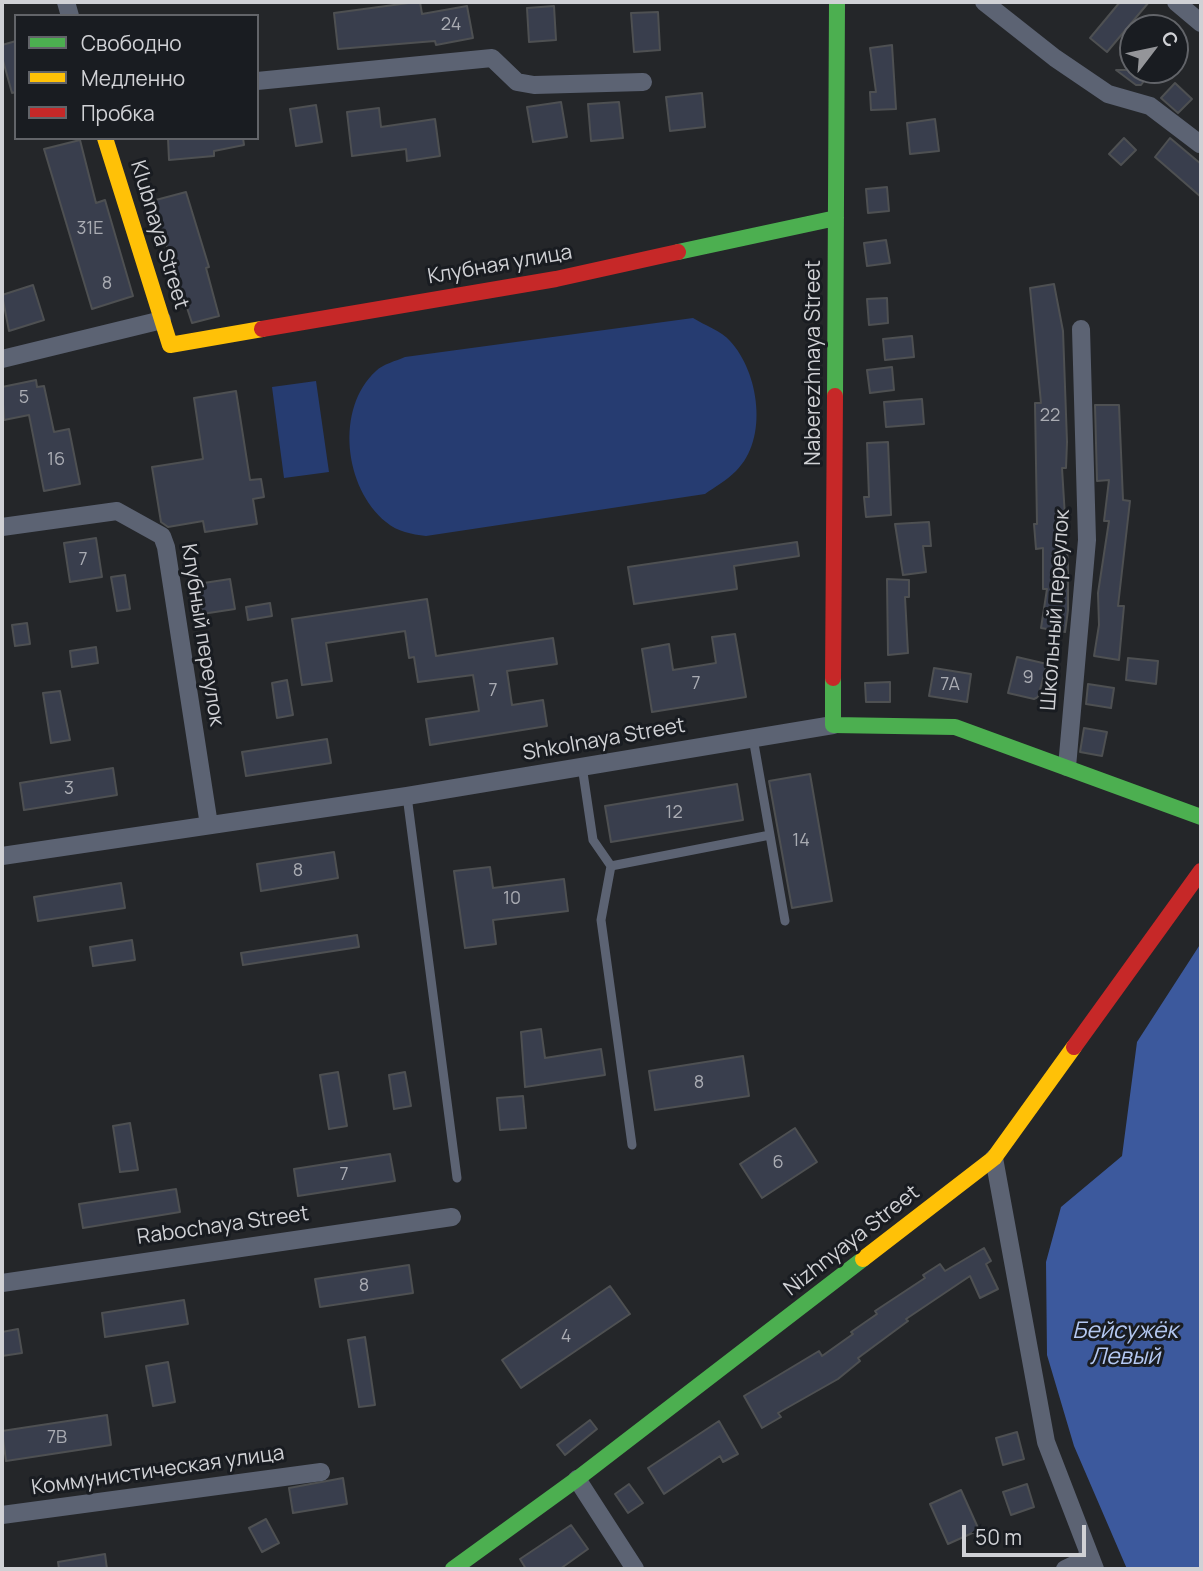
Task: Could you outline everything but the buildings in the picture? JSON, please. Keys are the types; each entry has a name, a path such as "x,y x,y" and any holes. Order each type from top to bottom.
{"street":[{"name":"Naberezhnaya Street","path":"833,724 837,2"},
{"path":"984,2 1055,58 1108,94 1150,106 1200,144"},
{"path":"1176,2 1201,23"},
{"path":"259,81 492,58 517,82 534,85 643,82"},
{"name":"Klubnaya Street","path":"106,140 162,320"},
{"name":"Клубная улица","path":"162,320 170,345 556,279 836,219"},
{"path":"2,359 162,320"},
{"name":"Школьный переулок","path":"1067,768 1087,540 1081,328"},
{"name":"Клубный переулок","path":"2,527 117,511 162,536 209,825"},
{"name":"Shkolnaya Street","path":"2,856 407,796 833,724 954,727 1201,817"},
{"name":"Nizhnyaya Street","path":"453,1569 578,1479 994,1158 1201,871"},
{"path":"994,1158 1046,1442 1092,1563 1065,1569"},
{"name":"Rabochaya Street","path":"2,1283 452,1217"},
{"name":"Коммунистическая улица","path":"2,1515 321,1472"},
{"path":"578,1479 635,1569"}],"lane":[{"path":"753,738 785,921"},
{"path":"582,766 593,840 611,866 601,920 632,1145"},
{"path":"407,796 457,1178"},
{"path":"611,866 770,835"}],"shaded area":[{"path":"693,318 722,334 740,354 748,370 756,406 753,442 746,457 736,471 705,494 426,536 405,532 386,522 372,507 361,489 350,448 350,426 354,405 363,387 382,366 405,357"},
{"path":"316,381 329,472 284,478 272,387"}],"water":[{"name":"Бейсужёк Левый","path":"1201,943 1201,1569 1127,1569 1074,1446 1047,1355 1046,1262 1061,1207 1122,1156 1137,1042"}],"traffic: fast":[{"path":"835,396 837,2"},
{"path":"678,252 836,218"},
{"path":"833,678 833,725 955,727 1201,817"},
{"path":"453,1569 577,1479 863,1259"}],"traffic: slow":[{"path":"106,140 170,345 262,329"},
{"path":"863,1259 994,1158 1074,1047"}],"traffic: jam":[{"path":"262,329 556,279 678,252"},
{"path":"833,678 835,396"},
{"path":"1074,1047 1201,871"}]}
